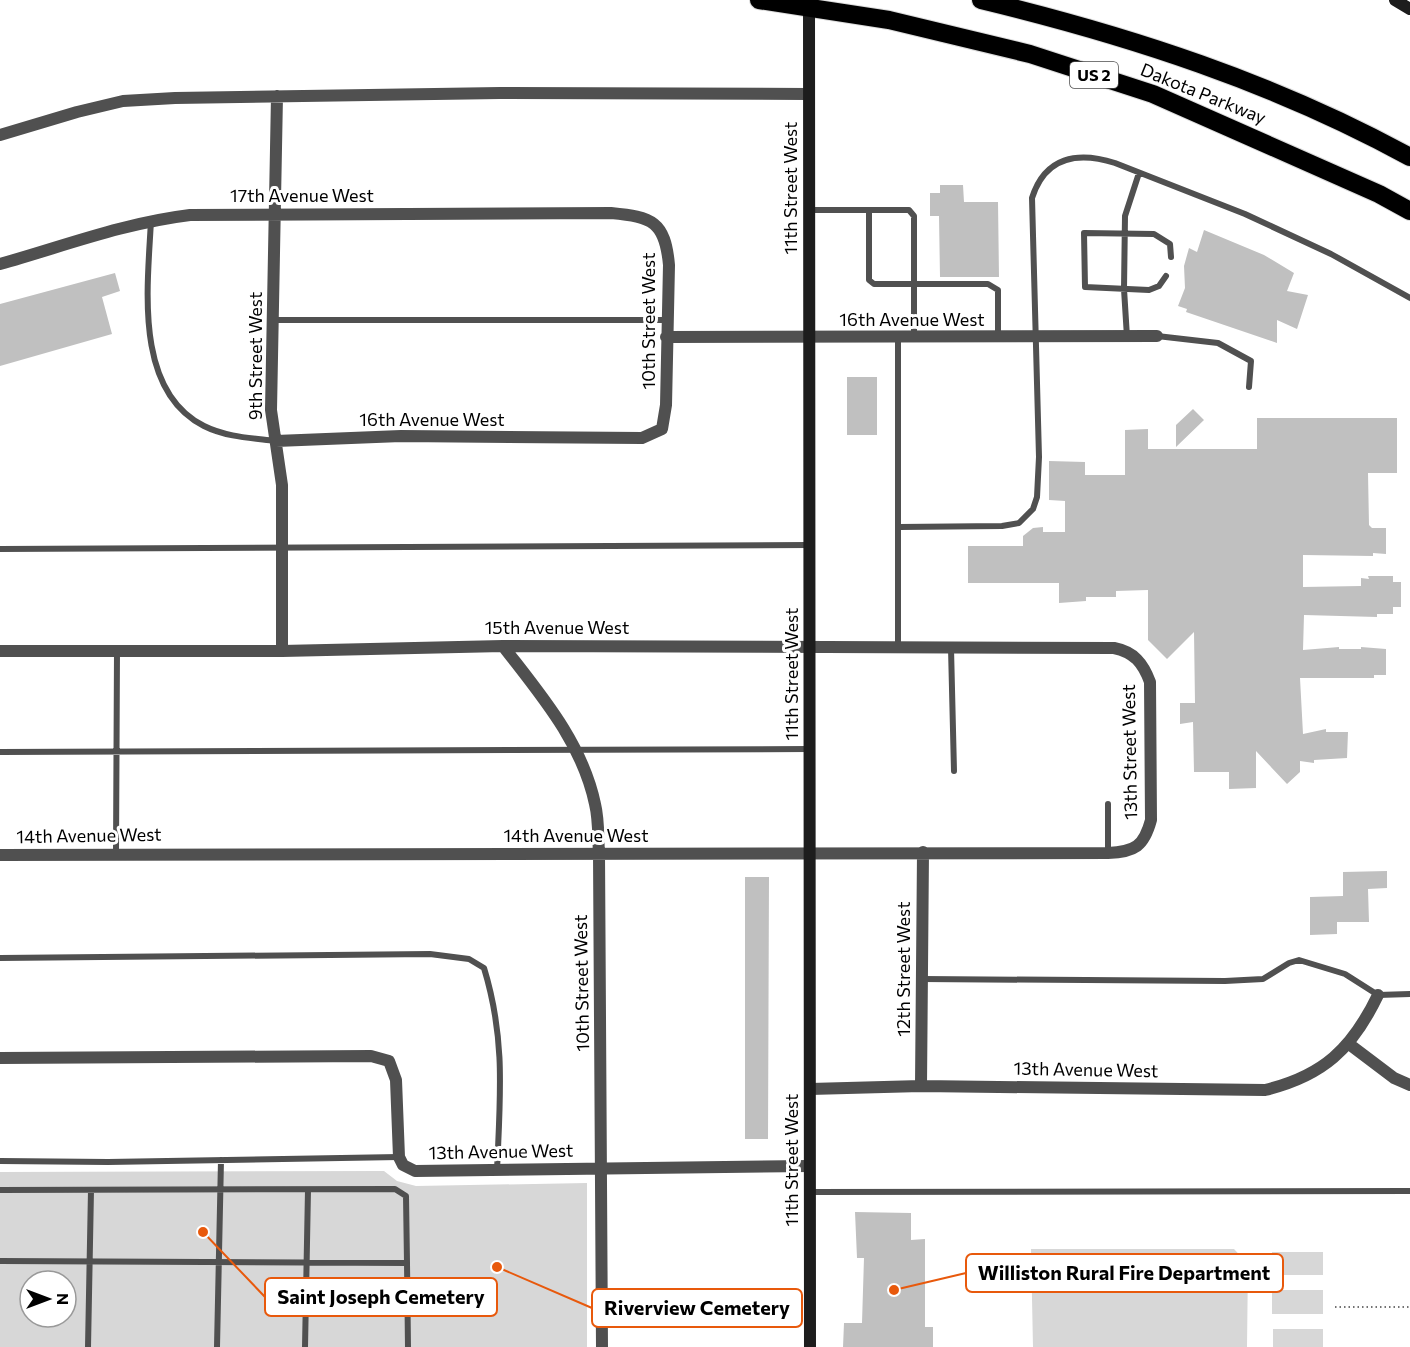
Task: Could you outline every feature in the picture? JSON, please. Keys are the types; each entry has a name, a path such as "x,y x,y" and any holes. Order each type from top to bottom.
{"highway":[{"name":"Dakota Parkway","path":"759,0 809,3 1030,54 1153,94 1379,194 1410,211"},
{"name":"Dakota Parkway","path":"981,0 1064,20 1167,51 1266,87 1410,158"}],"main road":[{"path":"1395,0 1410,9"},
{"name":"11th Street West","path":"809,3 810,1347"}],"street":[{"path":"0,135 123,101 500,93 809,94"},
{"name":"9th Street West","path":"277,96 271,410 282,485 282,651"},
{"name":"17th Avenue West","path":"0,264 105,231 151,220 190,215 611,213"},
{"name":"10th Street West","path":"611,213 643,216 658,227 667,243 666,405 662,429 642,438 625,438"},
{"name":"16th Avenue West","path":"666,338 1157,336"},
{"name":"16th Avenue West","path":"276,441 401,436 625,438"},
{"name":"10th Street West","path":"503,646 551,708 577,750 595,804 599,854 602,1347"},
{"name":"15th Avenue West","path":"0,651 282,651 503,646 1114,648"},
{"name":"13th Street West","path":"1114,648 1127,651 1143,664 1150,682 1151,820 1146,838"},
{"name":"14th Avenue West","path":"0,855 923,852 1108,854 1128,852 1146,838"},
{"name":"12th Street West","path":"921,1086 923,852"},
{"name":"13th Avenue West","path":"810,1089 921,1086 1264,1090 1302,1078 1326,1065 1349,1044 1365,1022 1378,995"},
{"path":"1349,1044 1394,1078 1410,1085"},
{"path":"0,1058 371,1056 389,1061 396,1080 399,1157"},
{"name":"13th Avenue West","path":"399,1157 403,1165 415,1171 809,1166"}],"lane":[{"path":"899,527 1002,526 1019,523 1033,509 1037,497 1039,457 1032,198 1037,182 1060,162 1076,157 1093,156 1139,173 1256,219 1331,254 1410,298"},
{"path":"1127,337 1124,289 1125,216 1139,173"},
{"path":"809,210 909,210 914,216 914,338"},
{"path":"869,210 869,280 874,284 988,284 998,290 998,338"},
{"path":"151,220 147,307 159,376 177,404 202,425 223,433 276,441"},
{"path":"1166,276 1159,286 1149,290 1085,287 1084,233 1154,234 1164,238 1170,244 1171,257"},
{"path":"273,320 667,321"},
{"path":"1157,336 1218,343 1251,362 1249,387"},
{"path":"898,338 898,647"},
{"path":"0,549 810,545"},
{"path":"951,648 954,771"},
{"path":"116,853 117,651"},
{"path":"0,752 810,749"},
{"path":"1108,804 1108,854"},
{"path":"0,958 430,954 469,959 484,968 494,999 501,1056 497,1171"},
{"path":"922,979 1225,981 1263,979 1289,963 1299,960 1345,974 1378,995 1410,994"},
{"path":"0,1161 399,1157"},
{"path":"217,1347 221,1160"},
{"path":"0,1190 395,1189 406,1196 408,1347"},
{"path":"88,1347 91,1190"},
{"path":"305,1347 308,1190"},
{"path":"810,1192 1410,1191"},
{"path":"0,1261 407,1263"}],"path":[{"path":"1335,1307 1410,1307"}],"shaded area":[{"path":"384,1171 397,1181 416,1186 587,1183 587,1347 0,1347 0,1172"},
{"path":"1031,1249 1234,1249 1248,1264 1247,1347 1033,1347"},
{"path":"1272,1252 1323,1252 1323,1275 1272,1275"},
{"path":"1272,1290 1323,1290 1323,1314 1272,1314"},
{"path":"1273,1329 1323,1329 1323,1347 1273,1347"}],"building":[{"path":"940,185 963,185 964,202 998,202 999,277 940,277 939,216 930,216 930,193 940,193"},
{"path":"1204,230 1264,255 1294,273 1287,291 1308,295 1297,329 1277,320 1277,343 1186,312 1187,309 1178,306 1185,288 1184,266 1189,248 1197,252"},
{"path":"115,273 120,291 102,297 112,334 0,366 0,304"},
{"path":"847,377 877,377 877,435 847,435"},
{"path":"1193,409 1204,420 1176,447 1176,425"},
{"path":"1257,418 1397,418 1397,473 1368,473 1369,525 1372,528 1386,528 1386,554 1373,553 1373,556 1303,555 1303,587 1361,586 1361,578 1393,576 1393,582 1401,582 1401,607 1393,607 1393,614 1377,614 1377,617 1304,615 1303,650 1339,647 1339,649 1361,649 1361,647 1386,649 1386,675 1374,675 1374,678 1300,678 1303,734 1326,729 1326,732 1348,732 1347,758 1314,760 1314,763 1300,761 1300,772 1287,784 1256,751 1256,788 1229,789 1229,772 1194,772 1193,722 1180,724 1180,703 1195,703 1194,632 1167,659 1148,640 1148,590 1116,591 1116,597 1086,597 1086,601 1059,603 1059,583 968,583 968,546 1023,546 1023,536 1033,528 1043,527 1043,532 1065,532 1065,501 1049,500 1049,461 1085,462 1085,475 1125,475 1125,430 1148,429 1148,449 1257,449"},
{"path":"1387,871 1387,888 1368,889 1369,922 1337,922 1337,934 1310,935 1310,897 1343,896 1343,872"},
{"path":"745,877 769,877 768,1139 745,1139"},
{"path":"855,1212 911,1213 911,1240 925,1239 925,1327 933,1327 933,1347 843,1347 844,1323 862,1323 864,1258 857,1258"}],"place":[{"name":"Saint Joseph Cemetery","path":"203,1232"},
{"name":"Riverview Cemetery","path":"497,1267"},
{"name":"Williston Rural Fire Department","path":"894,1290"}]}
